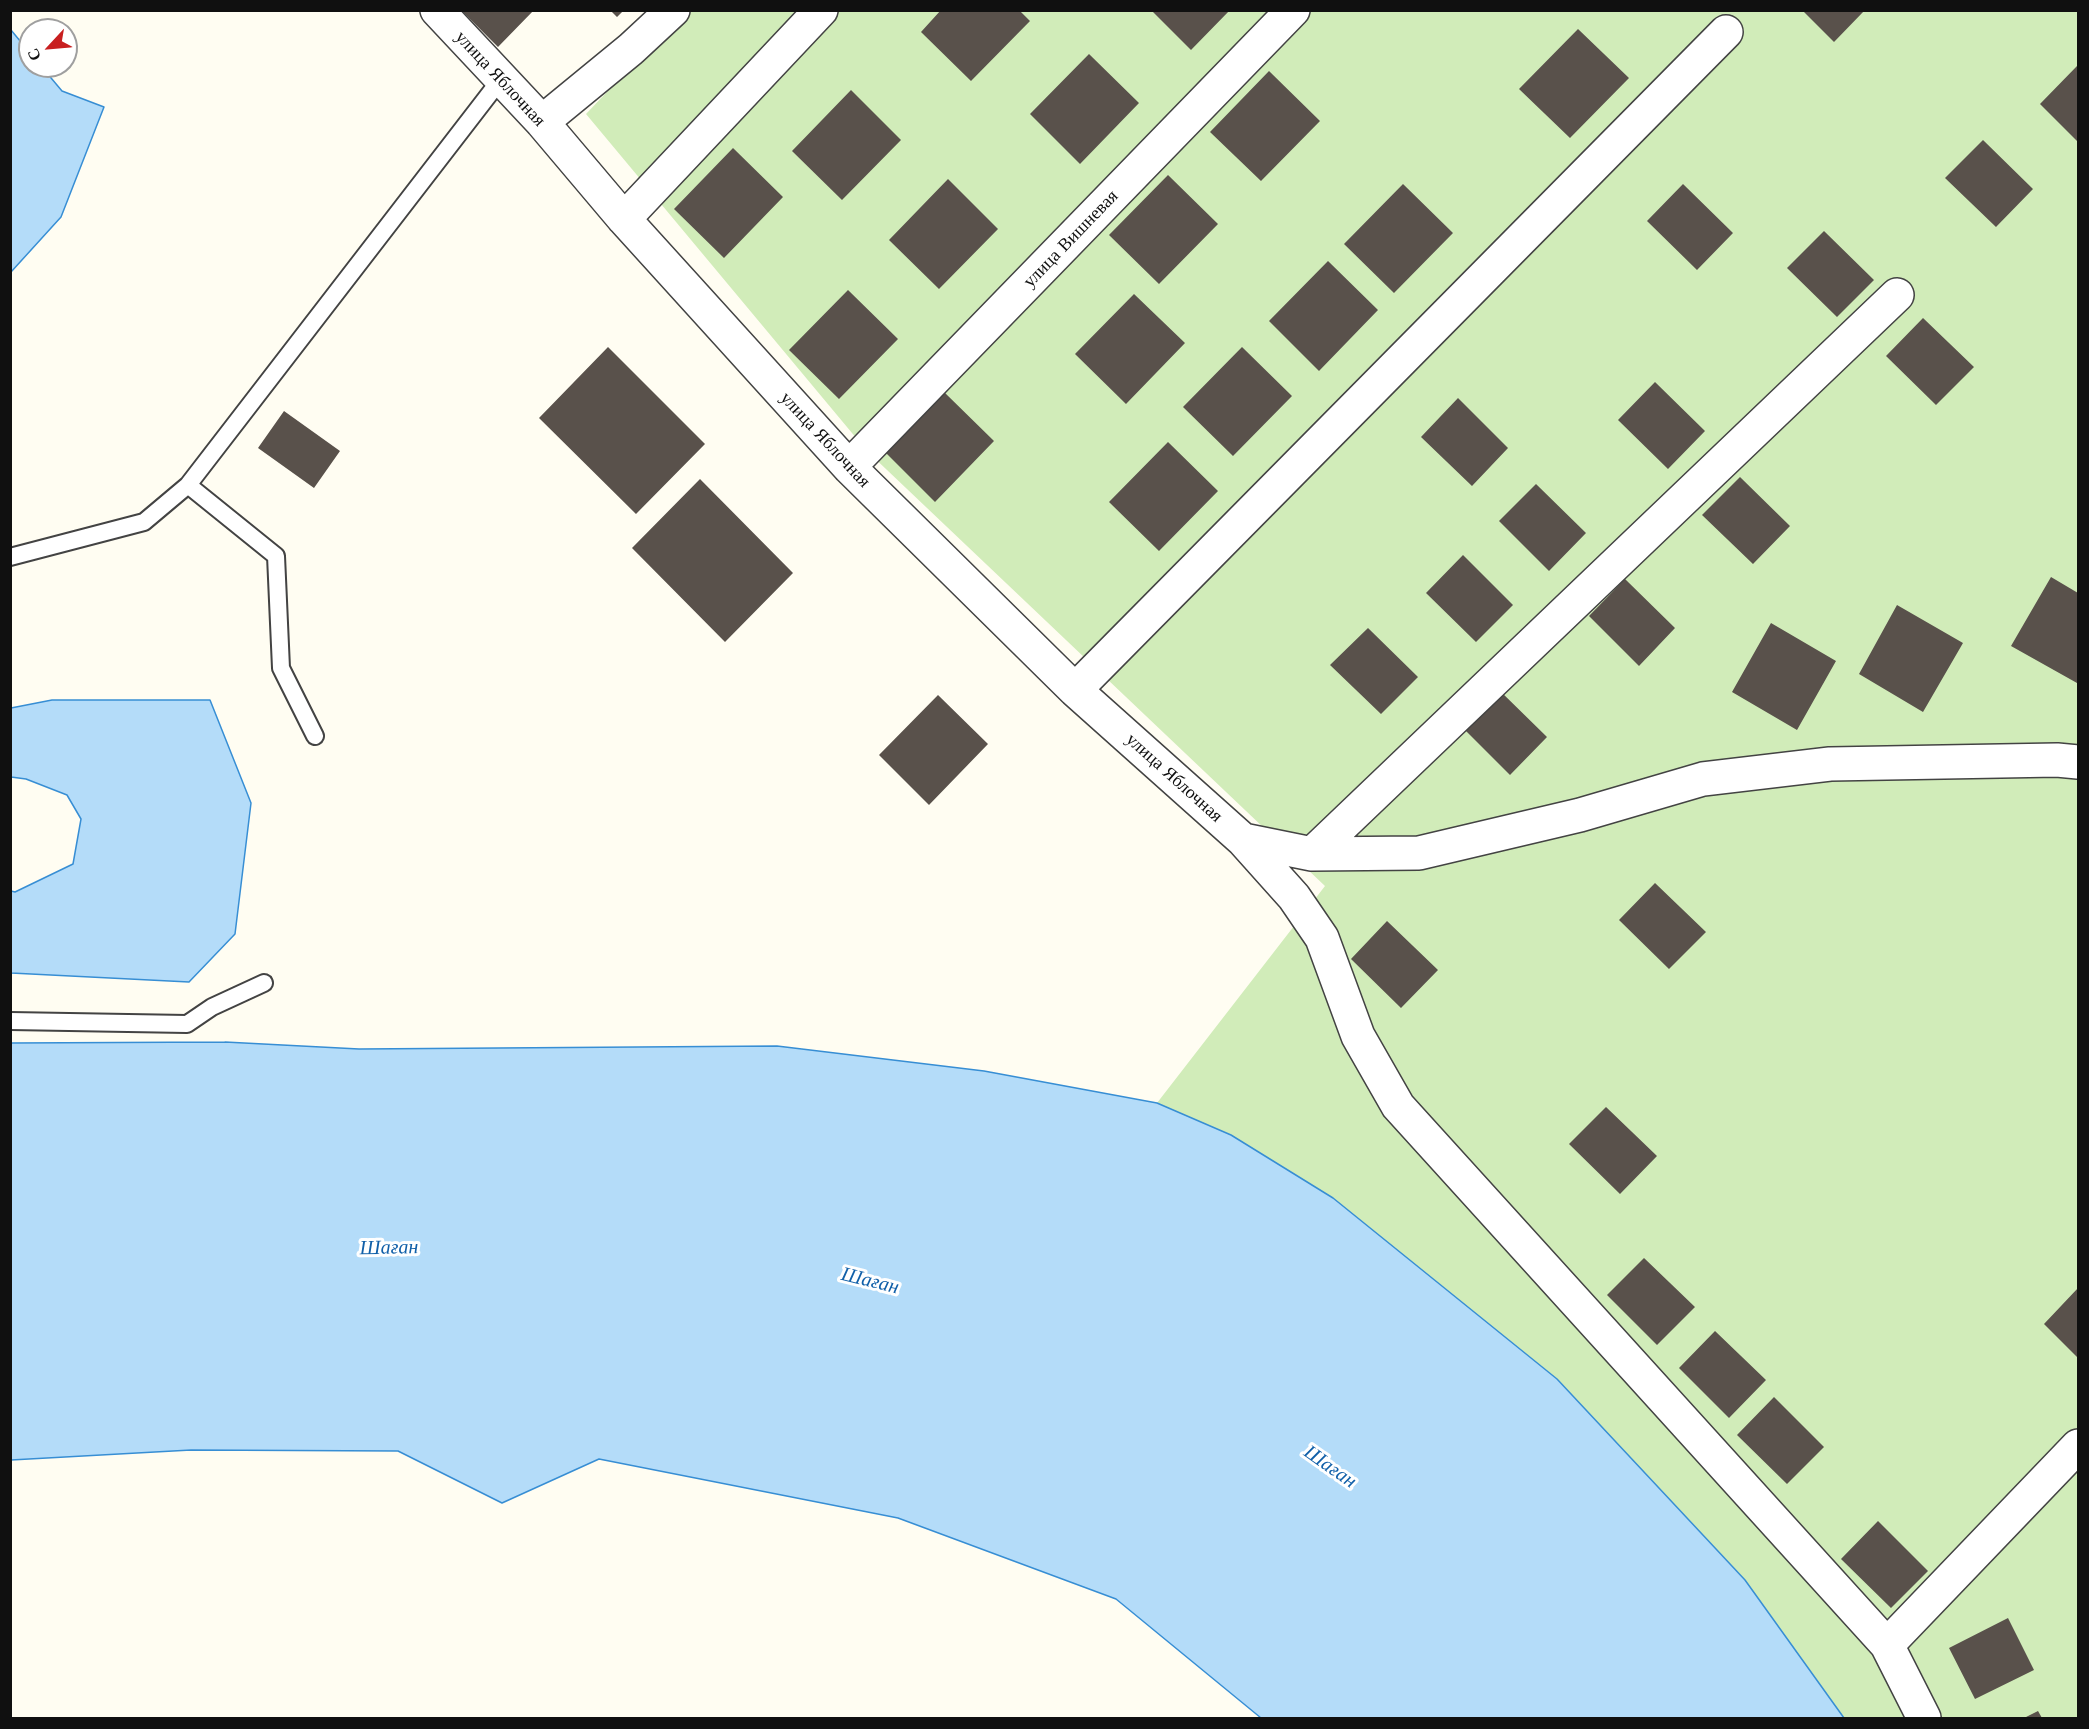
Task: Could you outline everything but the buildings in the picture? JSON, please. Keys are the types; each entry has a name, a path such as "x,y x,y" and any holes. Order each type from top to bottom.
{"street":[{"name":"улица Яблочная","path":"437,10 542,122 624,219 849,467 1075,690 1244,840 1294,897 1322,938 1358,1036 1398,1106 1887,1646 1924,1719"},
{"path":"542,122 631,49 673,10"},
{"path":"624,219 821,10"},
{"name":"улица Вишневая","path":"849,467 1293,10"},
{"path":"1075,690 1726,32"},
{"path":"1312,854 1897,296"},
{"path":"1244,840 1312,854 1419,853 1580,814 1703,778 1830,764 2057,760 2079,762"},
{"path":"1887,1646 2079,1446"}],"lane":[{"path":"10,557 144,522 188,484 501,79"},
{"path":"188,484 276,556 281,668 315,736"},
{"path":"10,1021 187,1024 212,1007 264,983"}],"green space":[{"path":"684,11 2078,11 2078,1718 1844,1718 1745,1580 1557,1379 1333,1198 1231,1135 1157,1103 1325,886 867,451 586,114"}],"water":[{"path":"11,30 18,38 18,78 51,78 62,91 104,107 61,217 11,272"},
{"path":"52,700 210,700 251,803 235,934 189,982 11,973 11,891 15,892 73,864 81,819 67,795 26,779 11,777 11,708"},
{"name":"Шаған","path":"225,1042 359,1049 777,1046 984,1071 1157,1103 1231,1135 1333,1198 1557,1379 1745,1580 1844,1718 1261,1718 1116,1599 898,1518 599,1459 502,1503 398,1451 191,1450 11,1460 11,1043"}]}
